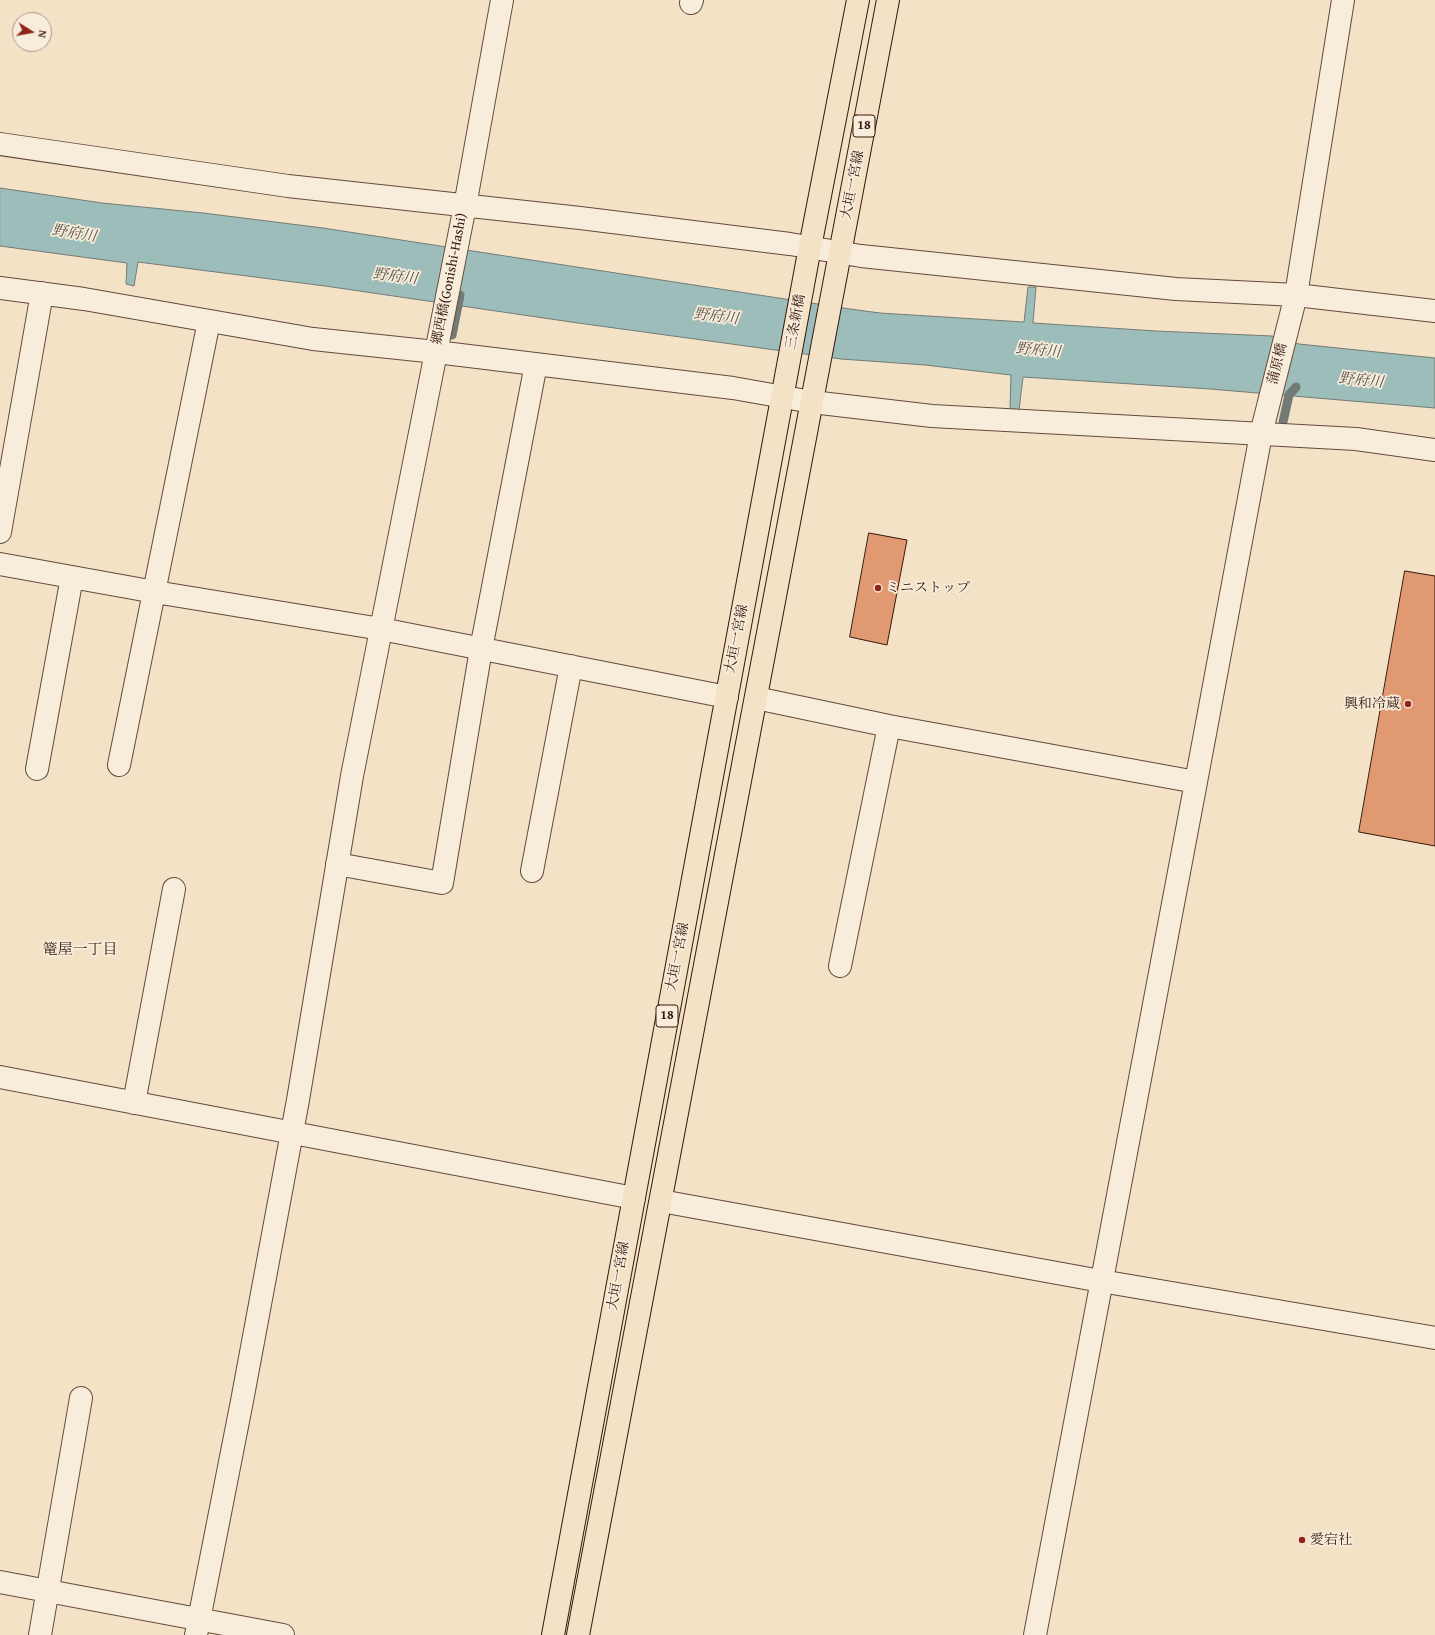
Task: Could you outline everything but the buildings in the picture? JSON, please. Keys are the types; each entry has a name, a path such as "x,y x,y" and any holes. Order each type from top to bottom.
{"main road":[{"name":"18","path":"810,247 858,0"},
{"name":"大垣一宮線","path":"841,253 888,0"},
{"name":"三条新橋","path":"782,397 810,247"},
{"name":"18","path":"812,402 841,253"},
{"name":"大垣一宮線","path":"553,1635 782,397"},
{"name":"大垣一宮線","path":"578,1635 812,402"}],"street":[{"name":"郷西橋(Gonishi-Hashi)","path":"197,1627 242,1401 291,1133 352,776 465,206 502,0"},
{"name":"蒲原橋","path":"1035,1635 1260,434 1296,295 1343,0"},
{"path":"0,144 288,186 588,219 810,247 841,253 968,268 1168,288 1296,295 1435,311"},
{"path":"0,288 84,299 312,339 436,352 733,388 812,402 932,416 1356,439 1435,450"},
{"path":"0,532 42,293"},
{"path":"119,765 209,321"},
{"path":"337,864 442,883 481,648 536,364"},
{"path":"0,564 155,592 381,629 726,698"},
{"path":"37,769 72,577"},
{"path":"532,871 572,666"},
{"path":"756,698 889,726 1196,782"},
{"path":"840,966 889,726"},
{"path":"134,1103 174,889"},
{"path":"0,1077 634,1198"},
{"path":"661,1201 1101,1281 1435,1338"},
{"path":"40,1635 82,1398"},
{"path":"0,1582 48,1591 197,1627 283,1635"}],"water":[{"name":"野府川","path":"0,188 102,203 203,213 323,228 880,313 1024,322 1028,287 1036,287 1033,323 1156,331 1272,336 1299,344 1435,358 1435,408 1210,389 1023,377 1019,410 1010,409 1011,375 925,365 841,359 325,286 138,262 134,286 126,284 127,263 0,246"}],"waterway":[{"path":"452,335 460,295"},
{"path":"1283,422 1289,395 1296,387"}],"place":[{"name":"ミニストップ","path":"878,588"},
{"name":"興和冷蔵","path":"1408,704"},
{"name":"愛宕社","path":"1302,1540"}],"district":[{"name":"篭屋一丁目","path":"80,950"}]}
